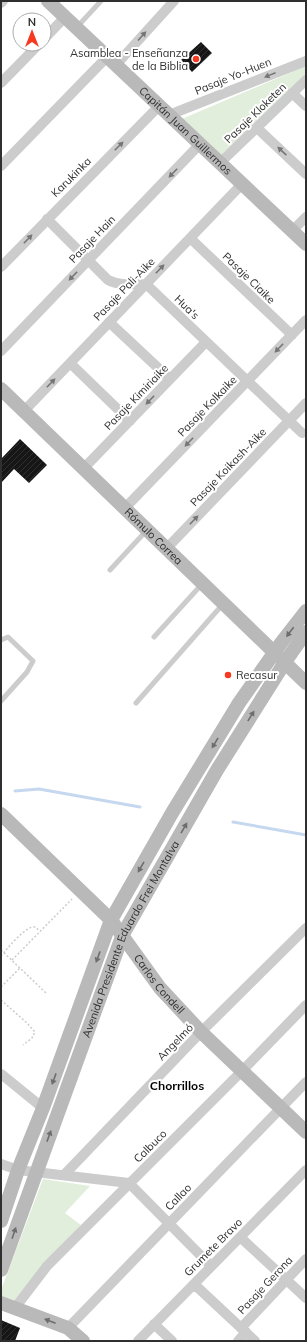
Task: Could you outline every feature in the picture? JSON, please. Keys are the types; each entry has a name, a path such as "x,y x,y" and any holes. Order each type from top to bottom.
{"main road":[{"name":"Capitán Juan Guillermos","path":"48,1 306,244"},
{"name":"Rómulo Correa","path":"3,394 24,411 84,468 306,683"},
{"name":"Avenida Presidente Eduardo Frei Montalva","path":"1,1270 35,1172 123,934 306,611"},
{"name":"Avenida Presidente Eduardo Frei Montalva","path":"1,1221 18,1170 43,1108 112,920 172,813 239,703 280,657 306,632"},
{"name":"Carlos Condell","path":"1,814 112,920 160,988 201,1032 306,1132"},
{"path":"1,1303 68,1328 83,1341"}],"street":[{"path":"1,166 174,1"},
{"path":"52,31 65,17"},
{"path":"1,83 32,52"},
{"name":"Pasaje Yo-Huen","path":"164,110 306,60"},
{"name":"Pasaje Kloketen","path":"220,163 306,80"},
{"path":"292,93 306,106"},
{"name":"Karukinka","path":"1,267 47,219 164,110"},
{"path":"257,128 306,174"},
{"name":"Pasaje Hain","path":"1,351 200,144"},
{"name":"Pasaje Pali-Aike","path":"24,411 242,184"},
{"path":"292,231 306,217"},
{"path":"47,219 108,280 114,283 146,284"},
{"name":"Pasaje Ciaike","path":"190,238 292,335"},
{"name":"Hua's","path":"146,284 302,433"},
{"name":"Pasaje Kolkaike","path":"125,508 306,320"},
{"path":"109,322 170,379"},
{"name":"Pasaje Kimiriaike","path":"84,468 206,342"},
{"path":"70,363 130,421"},
{"name":"Pasaje Koikash-Aike","path":"167,548 306,403"},
{"name":"Angelmó","path":"64,1175 201,1032 306,928"},
{"name":"Calbuco","path":"15,1308 47,1266 306,1005"},
{"path":"1,1074 43,1108"},
{"name":"Callao","path":"68,1328 306,1082"},
{"path":"1,1164 18,1170 129,1183 211,1266"},
{"name":"Grumete Bravo","path":"138,1341 306,1170"},
{"path":"240,1237 306,1298"},
{"name":"Pasaje Gerona","path":"238,1341 244,1330 286,1280 306,1259"},
{"path":"194,1284 255,1341"},
{"path":"154,1324 172,1341"}],"lane":[{"path":"76,28 101,1"},
{"path":"110,570 147,530"},
{"path":"154,637 203,583"},
{"path":"136,703 224,603"},
{"path":"1,640 8,637 33,661 27,672 1,700"}],"path":[{"path":"12,960 80,890"},
{"path":"1,956 24,931 30,928 35,928 40,931"},
{"path":"1,950 46,993"},
{"path":"1,987 20,968"},
{"path":"1,1000 27,1022 35,1032 32,1038 23,1045"}],"green space":[{"path":"306,66 306,75 218,163 177,121"},
{"path":"43,1179 90,1186 65,1213 81,1225 16,1301 1,1296 1,1290"}],"building":[{"path":"201,42 212,53 192,72 181,60"},
{"path":"20,439 47,465 29,483 14,469 1,483 1,459"},
{"path":"1,1320 20,1328 15,1341 1,1341"}],"waterway":[{"path":"15,791 39,789 140,807"},
{"path":"233,822 306,835"}],"place":[{"name":"Asamblea - Enseñanza de la Biblia","path":"196,59"},
{"name":"Recasur","path":"228,675"}],"district":[{"name":"Chorrillos","path":"177,1086"}]}
